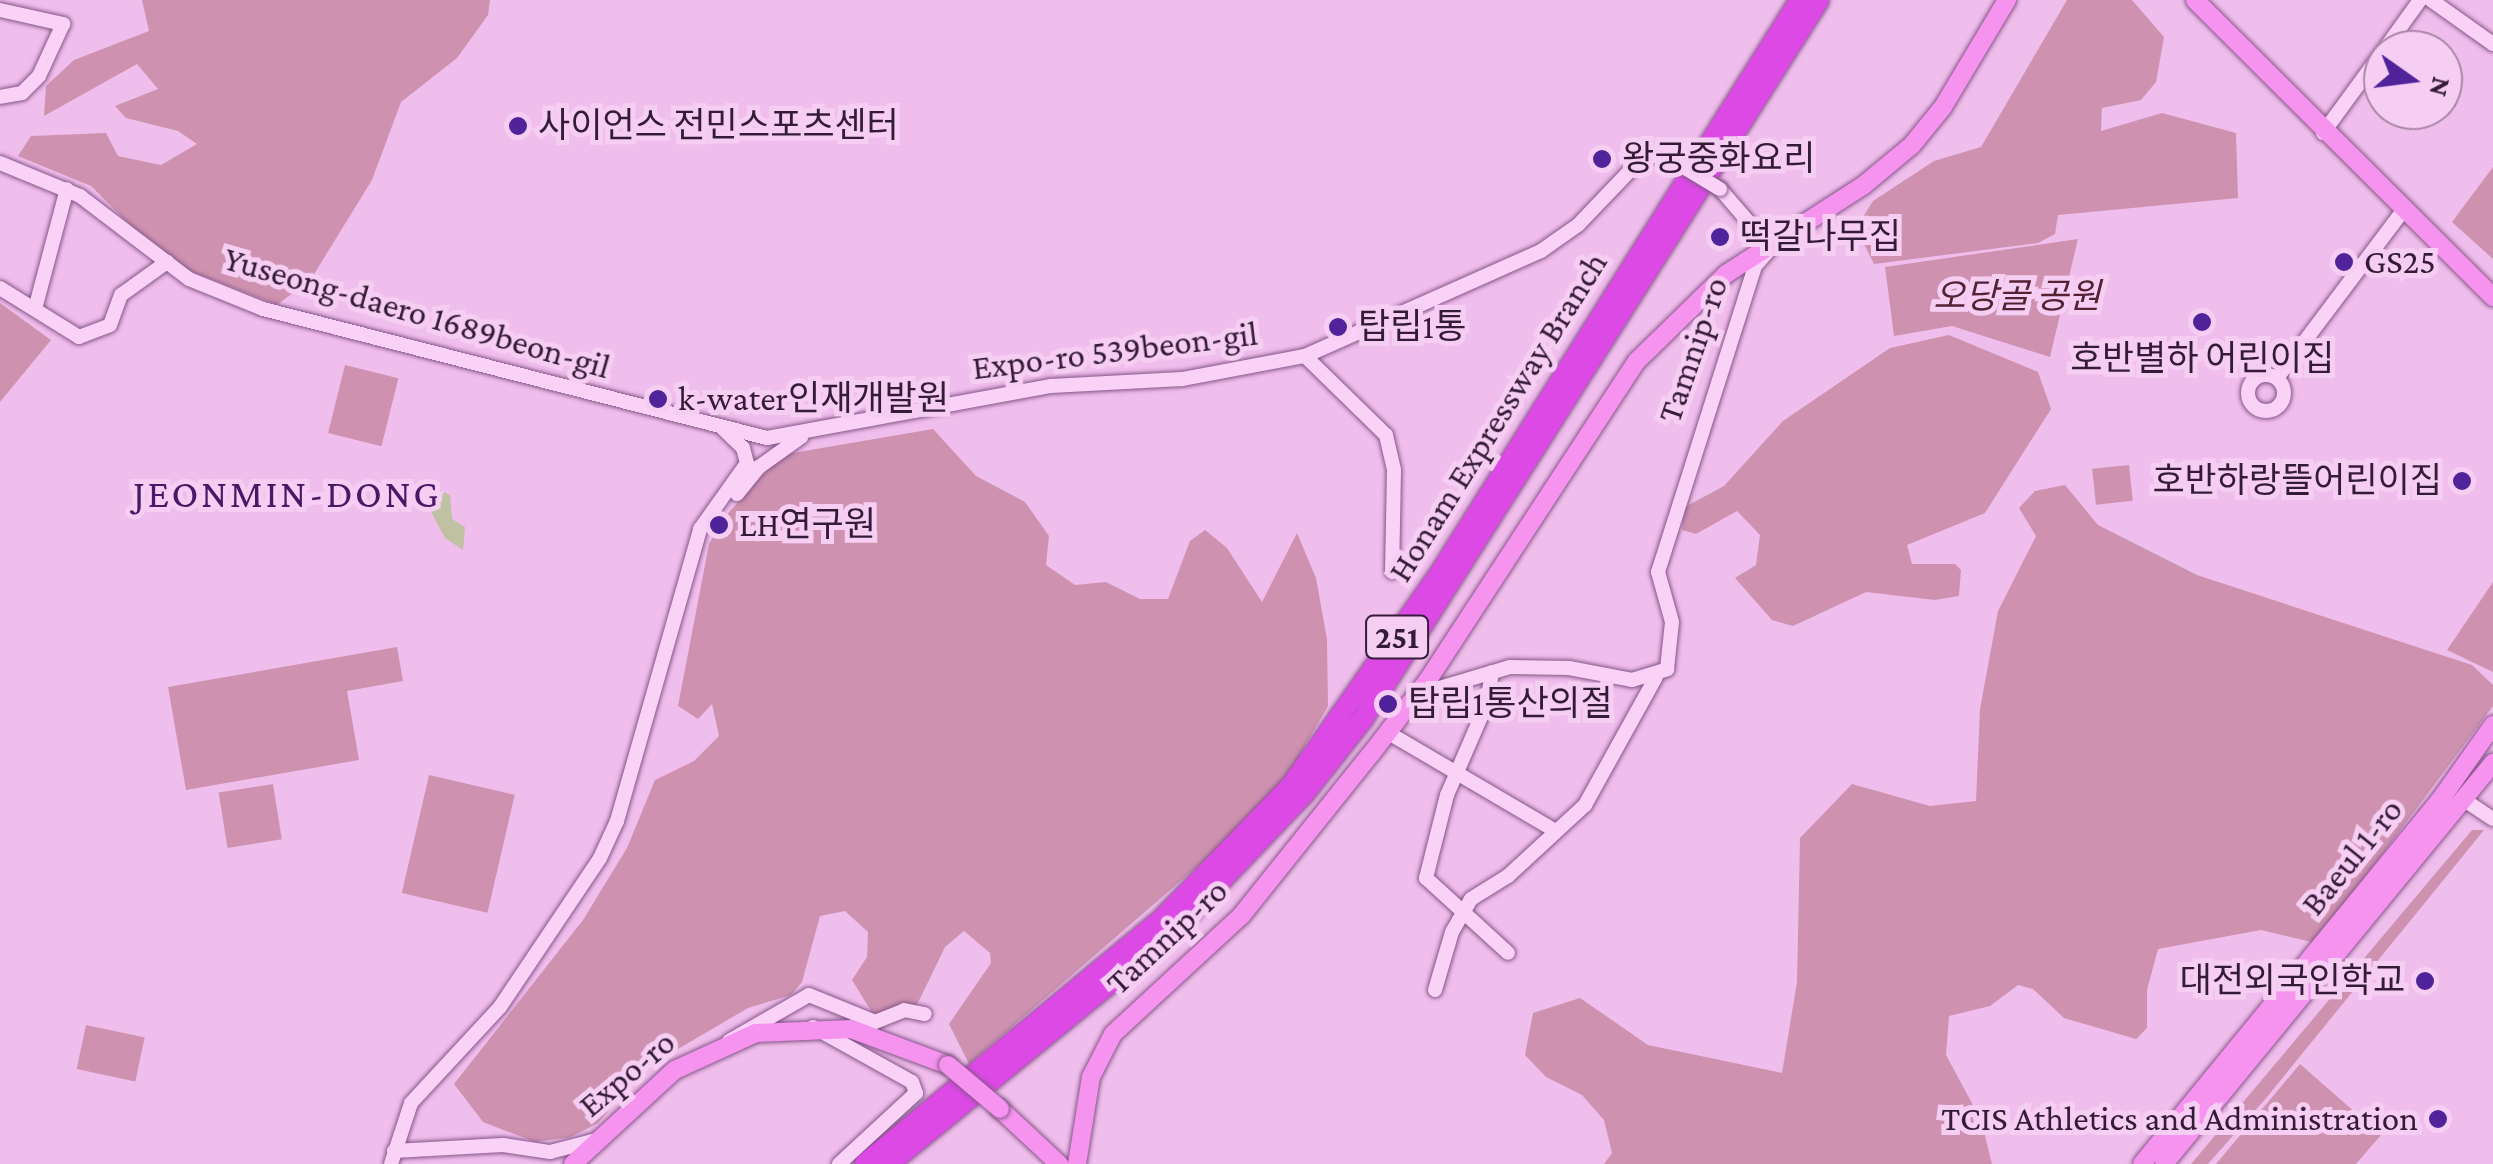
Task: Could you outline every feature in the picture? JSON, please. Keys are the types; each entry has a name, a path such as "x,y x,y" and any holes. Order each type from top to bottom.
{"highway":[{"name":"Honam Expressway Branch","path":"865,1164 1146,934 1291,786 1442,570 1800,0"},
{"name":"Honam Expressway Branch","path":"889,1164 1171,934 1304,794 1363,719 1819,0"}],"main road":[{"path":"1771,248 1912,145 1943,107 2007,0"},
{"path":"2195,0 2323,133 2493,297"},
{"name":"Tamnip-ro","path":"1077,1164 1091,1076 1113,1034 1241,916 1416,696 1637,361 1726,274 1771,248"},
{"name":"Baeul 1-ro","path":"2142,1164 2431,811 2493,725"},
{"name":"Baeul 1-ro","path":"2164,1164 2493,763"},
{"name":"Expo-ro","path":"573,1164 675,1070 728,1041 813,1026 873,1032 948,1065 1060,1164"}],"street":[{"path":"2398,30 2420,0"},
{"path":"2431,0 2493,44"},
{"path":"0,10 63,24 40,76 22,92 0,98"},
{"path":"2323,133 2363,78"},
{"name":"Expo-ro 539beon-gil","path":"812,431 878,413 1051,386 1182,379 1305,356 1541,251 1591,213 1644,156 1668,157 1720,188 1771,248"},
{"name":"Yuseong-daero 1689beon-gil","path":"0,163 67,189 189,279 263,309 718,426 754,450"},
{"path":"35,309 67,189"},
{"path":"2277,378 2403,211"},
{"name":"Tamnip-ro","path":"1462,914 1586,804 1672,655 1672,622 1658,572 1674,506 1755,266 1771,248"},
{"path":"0,288 80,337 110,325 120,295 168,262"},
{"path":"1305,356 1386,435 1394,470 1392,572"},
{"path":"597,1140 550,1152 503,1145 393,1158 411,1103 500,1008 600,858 633,780 697,540 754,450 812,431"},
{"path":"754,450 774,456 812,431"},
{"path":"1416,696 1492,672 1526,666 1617,679 1656,677"},
{"path":"1492,672 1426,878 1508,953"},
{"path":"1387,732 1456,776 1554,830"},
{"path":"2466,800 2493,820"},
{"path":"1435,990 1462,914"},
{"name":"Expo-ro","path":"728,1041 809,995 875,1022 904,1010 925,1014"},
{"path":"813,1026 912,1082 916,1092 912,1102 839,1164"}],"green space":[{"path":"142,0 490,0 488,15 457,58 401,102 372,180 311,279 277,305 167,262 91,186 18,156 31,136 106,133 118,156 161,165 197,144 178,131 126,118 115,106 158,89 137,64 44,116 46,86 74,60 149,31"},
{"path":"2067,0 2132,0 2164,37 2156,82 2141,100 2102,108 2101,131 2162,113 2236,133 2238,198 2058,215 2055,234 2038,243 1874,264 1856,228 1873,201 1934,161 1981,147"},
{"path":"2493,167 2493,259 2452,222"},
{"name":"오당골 공원","path":"2078,239 2050,357 1952,326 1894,336 1885,267"},
{"path":"0,303 51,340 0,402"},
{"path":"1949,335 2038,372 2051,409 1985,513 1907,545 1912,564 1955,564 1961,570 1959,596 1935,600 1866,592 1793,626 1772,620 1735,578 1756,565 1760,535 1737,511 1696,534 1682,530 1685,507 1724,486 1783,421 1890,348"},
{"path":"345,365 398,378 381,446 328,433"},
{"path":"933,429 976,476 1025,502 1049,536 1046,565 1075,585 1106,582 1140,599 1168,599 1190,541 1205,530 1227,548 1262,602 1297,533 1316,578 1327,639 1328,706 1288,775 1235,834 969,1064 949,1024 991,963 990,953 964,931 945,947 914,1011 876,1019 852,980 867,957 868,932 845,911 820,916 802,982 791,995 748,1008 649,1066 598,1123 571,1137 535,1142 483,1122 454,1084 583,920 627,848 655,780 694,761 719,736 712,704 698,719 678,706 709,544 723,519 781,455"},
{"path":"2129,465 2133,501 2096,505 2092,469"},
{"path":"2065,485 2098,525 2197,575 2472,665 2493,685 2493,706 2316,943 2261,930 2158,949 2147,990 2147,1028 2136,1039 2064,1018 2033,989 2018,985 1990,1006 1949,1016 1946,1055 1981,1120 1992,1164 1604,1164 1612,1153 1604,1120 1582,1095 1546,1077 1525,1055 1533,1013 1580,998 1648,1045 1782,1073 1797,982 1800,838 1852,784 1930,806 1976,801 1980,709 1998,611 2036,536 2019,508 2035,491"},
{"path":"2493,582 2493,672 2447,650"},
{"path":"397,647 403,681 347,691 359,760 186,790 168,687"},
{"path":"429,775 515,795 488,913 402,893"},
{"path":"273,784 282,839 227,848 219,793"},
{"path":"2472,830 2484,830 2267,1097 2208,1164 2191,1164"},
{"path":"86,1025 145,1037 135,1081 77,1069"},
{"path":"2300,1064 2381,1135 2356,1164 2216,1164"}],"shaded area":[{"path":"425,483 450,495 452,519 465,527 463,550 445,538 422,495"}],"place":[{"name":"사이언스 전민스포츠센터","path":"518,126"},
{"name":"왕궁중화요리","path":"1602,159"},
{"name":"떡갈나무집","path":"1720,237"},
{"name":"GS25","path":"2344,262"},
{"name":"호반별하 어린이집","path":"2202,322"},
{"name":"탑립1통","path":"1338,327"},
{"name":"k-water인재개발원","path":"658,399"},
{"name":"호반하랑뜰어린이집","path":"2462,481"},
{"name":"LH연구원","path":"719,525"},
{"name":"탑립1통산의절","path":"1388,704"},
{"name":"대전외국인학교","path":"2425,981"},
{"name":"TCIS Athletics and Administration","path":"2438,1119"}],"district":[{"name":"JEONMIN-DONG","path":"287,494"}]}
